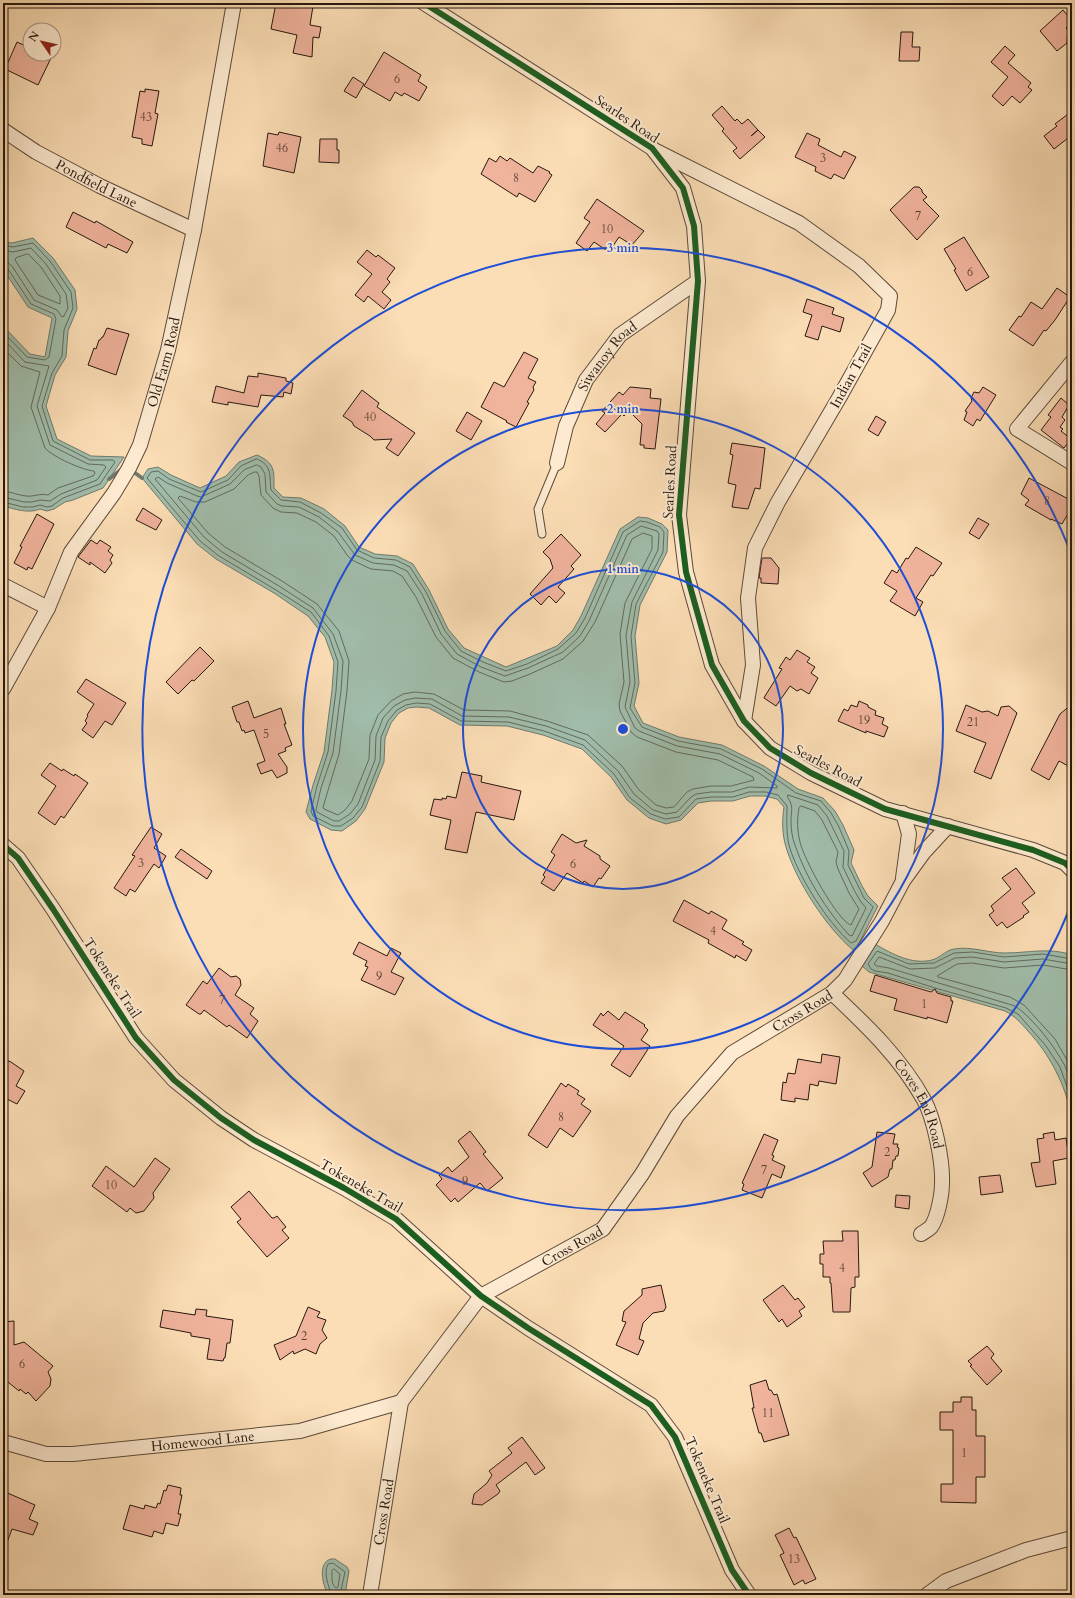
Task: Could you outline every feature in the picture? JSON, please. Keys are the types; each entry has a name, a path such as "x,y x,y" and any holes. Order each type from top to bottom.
{"street":[{"name":"Old Farm Road","path":"3,689 48,608 71,552 114,493 129,468 140,445 168,350 194,230 234,3"},
{"name":"Searles Road","path":"424,3 652,148 683,188 694,226 698,280 679,515 686,572 712,665 744,721 770,748 811,773 885,808 1034,850 1065,864 1072,870"},
{"name":"Pondfield Lane","path":"3,130 36,152 100,186 194,230"},
{"name":"Indian Trail","path":"652,148 799,223 859,266 890,296 888,310 839,398 778,502 755,548 748,598 753,665 744,721"},
{"name":"Siwanoy Road","path":"557,463 566,426 586,380 620,335 698,280"},
{"path":"1072,362 1017,429 1072,463"},
{"path":"3,585 48,608"},
{"name":"Cross Road","path":"903,813 909,834 903,881"},
{"name":"Cross Road","path":"370,1595 401,1402 481,1296 602,1229 642,1174 677,1116 732,1053 832,993 845,980 882,921 903,881 924,852 948,826"},
{"name":"Tokeneke Trail","path":"3,845 18,858 136,1038 174,1080 221,1118 254,1140 344,1188 396,1219 481,1296 528,1328 651,1405 675,1437 732,1570 749,1595"},
{"name":"Coves End Road","path":"832,993 868,1027 901,1066 924,1100 936,1138 942,1174 942,1198 931,1226 921,1234"},
{"name":"Homewood Lane","path":"3,1442 46,1454 73,1454 300,1431 401,1402"},
{"path":"927,1595 946,1581 1026,1550 1072,1538"}],"lane":[{"path":"542,534 538,509 557,463"}],"water":[{"path":"33,238 53,258 75,290 77,309 68,331 66,357 55,375 46,406 57,439 91,456 124,457 103,488 65,502 54,509 47,511 40,509 31,511 17,510 3,506 3,326 30,354 45,357 52,318 28,307 3,269 3,242 12,243"},
{"path":"257,455 270,464 274,476 274,488 283,497 301,498 324,509 345,526 359,547 375,554 397,556 413,564 429,590 448,629 464,648 506,667 557,646 573,630 581,616 620,529 638,517 648,518 662,524 668,530 667,552 640,605 635,636 639,683 634,706 643,723 679,737 722,745 764,766 798,789 823,798 835,811 843,825 854,850 851,863 868,896 878,906 859,943 853,950 833,929 813,903 804,888 786,847 783,827 784,807 777,799 765,796 750,796 733,801 711,801 698,803 681,820 666,824 649,818 627,800 611,777 582,749 543,735 507,726 460,725 429,708 408,708 399,713 391,723 385,738 384,762 365,809 356,821 342,831 331,830 310,819 306,812 324,752 332,690 334,662 325,637 308,616 274,593 216,559 197,544 142,478 148,469 158,467 171,475 200,488 226,476 239,462"},
{"path":"875,944 902,958 917,961 932,960 938,958 946,952 961,948 1005,953 1055,951 1072,955 1072,1119 1062,1083 1050,1061 1044,1051 1018,1020 1005,1011 869,972 862,966"},
{"path":"331,1559 335,1559 347,1567 349,1571 346,1589 343,1595 328,1595 324,1586 322,1575 324,1565"}],"building":[{"path":"276,3 308,3 307,5 313,6 310,25 321,27 319,38 313,37 312,57 293,53 297,35 271,29"},
{"path":"1063,10 1072,23 1066,28 1068,29 1067,43 1057,51 1040,31"},
{"path":"901,32 913,32 912,47 920,47 919,61 899,61"},
{"path":"17,42 22,44 22,62 49,62 38,85 5,69"},
{"path":"1005,46 1015,55 1008,63 1031,83 1028,87 1032,90 1020,103 1012,96 1003,106 992,96 1008,77 991,62"},
{"path":"384,52 421,75 418,81 427,87 419,101 404,93 402,96 395,92 390,101 364,86"},
{"path":"353,77 364,84 356,98 344,91"},
{"path":"145,89 159,91 155,113 158,114 152,146 142,144 142,139 132,137 140,91 145,92"},
{"path":"722,106 735,121 737,119 742,124 748,119 765,137 740,159 733,151 737,148 722,131 724,129 712,115"},
{"path":"1072,111 1072,135 1054,149 1044,136 1057,126 1055,124"},
{"path":"279,132 301,137 294,173 263,166 268,133 278,135"},
{"path":"807,133 820,139 818,145 841,157 844,151 856,157 844,179 834,174 831,179 815,171 816,167 795,157"},
{"path":"320,139 337,139 339,163 319,162"},
{"path":"500,156 507,161 510,158 533,173 538,166 550,172 549,173 552,175 535,202 519,193 517,197 481,174 489,158 496,162"},
{"path":"914,187 919,187 922,190 927,197 923,200 939,216 917,240 890,210"},
{"path":"597,199 644,231 632,245 619,237 609,252 594,242 587,251 576,243 590,222 584,218"},
{"path":"73,212 95,223 96,221 133,242 127,253 108,244 106,248 66,227"},
{"path":"964,237 989,277 966,291 954,270 956,269 944,249"},
{"path":"367,250 376,257 378,255 395,268 387,279 390,282 382,292 391,300 384,309 368,296 364,302 355,295 372,274 357,262"},
{"path":"1057,288 1070,297 1055,320 1046,331 1044,330 1033,346 1009,330 1019,316 1021,317 1031,302 1042,309"},
{"path":"807,299 834,308 832,314 844,318 840,332 822,326 818,340 805,336 812,315 803,312"},
{"path":"107,328 129,334 116,375 88,365 94,348 96,349 99,340 103,337"},
{"path":"524,352 538,359 528,378 536,382 533,387 534,390 527,402 529,403 516,427 481,407 494,382 504,387"},
{"path":"258,373 286,378 286,381 293,383 291,394 284,392 283,397 261,395 258,407 228,402 228,405 212,402 216,386 244,393 248,376 258,377"},
{"path":"630,387 651,389 650,398 661,399 655,449 644,448 644,445 640,445 642,424 629,411 624,416 622,414 605,432 596,424 605,413 602,411 619,392 623,395"},
{"path":"983,387 996,395 980,421 977,419 973,426 964,420 967,412 965,411 972,401 971,398 974,392 979,393"},
{"path":"362,390 379,403 377,407 415,433 398,456 386,448 392,439 374,440 343,416"},
{"path":"1061,398 1069,405 1062,417 1065,420 1060,427 1063,429 1061,431 1071,439 1064,448 1041,430 1051,417 1048,415"},
{"path":"467,412 482,421 471,440 456,431"},
{"path":"876,416 886,422 878,436 868,430"},
{"path":"732,443 765,448 760,489 755,488 748,509 732,507 736,485 728,483 733,455 730,454"},
{"path":"1029,478 1072,501 1072,507 1062,524 1051,520 1025,505 1029,500 1021,494"},
{"path":"143,508 162,520 156,530 136,520"},
{"path":"37,514 54,524 32,569 28,567 27,570 14,563 22,547 20,546"},
{"path":"978,518 989,524 979,539 969,533"},
{"path":"561,534 581,555 571,566 574,569 558,587 565,593 556,603 549,596 541,605 530,594 553,568 550,559 543,552"},
{"path":"91,540 97,544 100,540 111,547 108,551 113,555 110,560 112,563 105,573 90,562 90,565 78,557"},
{"path":"916,547 942,563 933,576 931,575 916,598 923,602 915,616 890,601 897,591 884,583 892,570 897,573 906,558 908,559"},
{"path":"762,558 771,558 779,568 778,584 761,583 761,578 759,578"},
{"path":"200,647 214,661 194,681 192,680 178,694 166,682"},
{"path":"797,650 810,658 807,662 815,667 811,673 818,678 809,694 801,689 797,691 790,686 776,706 764,698 782,669 779,668 786,657 790,660"},
{"path":"86,679 126,703 112,725 105,721 93,738 82,730 87,723 85,721 88,716 87,715 94,704 77,692"},
{"path":"248,701 254,718 281,708 286,724 284,724 292,745 285,748 286,751 278,754 287,767 287,773 277,778 272,770 261,774 257,764 265,761 254,730 245,733 244,730 242,731 239,722 237,722 232,707"},
{"path":"859,701 876,711 875,715 884,718 882,724 888,727 884,737 866,731 866,733 838,721 844,709 848,711 851,705 857,707"},
{"path":"1072,704 1072,768 1059,761 1049,780 1031,770 1060,714"},
{"path":"966,705 982,712 988,711 998,716 1001,707 1009,706 1017,713 991,779 974,772 986,743 956,731"},
{"path":"50,763 62,771 63,769 74,776 75,774 88,783 64,818 61,816 55,825 38,813 56,786 41,775"},
{"path":"462,772 482,776 481,782 521,791 514,820 476,812 467,853 445,849 451,820 430,815 434,799 442,800 442,798 446,799 447,796 456,798"},
{"path":"151,827 162,834 154,848 166,856 159,868 154,864 135,892 130,889 126,896 114,888 135,856 132,855"},
{"path":"562,834 576,843 587,840 584,846 600,856 600,859 610,866 593,887 584,881 583,883 567,873 554,891 541,883 545,877 543,875 555,855 551,852"},
{"path":"181,849 212,871 207,879 175,857"},
{"path":"1016,868 1035,893 1022,903 1029,912 1007,928 1002,922 997,926 989,915 994,911 991,906 1011,889 1002,878"},
{"path":"684,900 709,914 711,911 727,920 722,929 744,942 742,944 752,950 746,961 736,955 735,958 708,943 709,940 673,921"},
{"path":"359,942 387,956 391,948 401,953 391,972 404,978 395,995 361,980 368,967 365,966 367,961 353,954"},
{"path":"219,968 231,977 236,976 240,979 241,985 235,995 254,1008 250,1014 258,1021 247,1038 229,1025 227,1027 204,1010 201,1014 199,1014 186,1005 203,981 207,984"},
{"path":"875,975 931,992 935,989 937,993 951,997 951,1001 953,1001 947,1023 894,1010 897,999 870,991"},
{"path":"608,1011 619,1020 625,1012 645,1025 644,1026 648,1030 641,1040 650,1046 630,1077 611,1065 624,1046 593,1025 601,1013 603,1016"},
{"path":"822,1054 840,1057 836,1084 819,1081 818,1086 810,1084 808,1100 795,1098 795,1102 781,1100 783,1082 786,1083 788,1073 795,1074 798,1059 821,1063"},
{"path":"3,1059 11,1062 24,1071 16,1086 25,1091 17,1104 3,1097"},
{"path":"561,1083 566,1087 568,1084 579,1091 577,1094 585,1099 581,1104 591,1111 573,1137 560,1128 547,1148 528,1135"},
{"path":"470,1131 486,1152 483,1154 503,1178 487,1191 480,1183 458,1202 455,1198 451,1202 436,1185 442,1179 439,1175 448,1167 452,1172 469,1157 458,1141"},
{"path":"877,1132 895,1134 893,1144 898,1144 897,1147 899,1148 898,1156 896,1156 895,1160 893,1160 892,1169 890,1169 888,1177 872,1187 863,1173 872,1167"},
{"path":"1054,1132 1055,1140 1066,1138 1069,1158 1053,1161 1056,1184 1036,1187 1031,1163 1040,1162 1037,1139 1044,1138 1043,1134"},
{"path":"764,1134 778,1140 772,1155 774,1156 772,1160 785,1166 781,1178 772,1174 762,1198 742,1190 744,1184 742,1183"},
{"path":"155,1158 170,1169 153,1193 154,1198 144,1211 136,1213 130,1208 127,1212 92,1186 106,1166 134,1187"},
{"path":"1000,1175 1003,1192 981,1195 979,1177"},
{"path":"249,1191 272,1218 277,1216 286,1227 282,1230 289,1238 267,1257 237,1222 241,1219 231,1207"},
{"path":"896,1195 910,1196 909,1209 895,1207"},
{"path":"842,1231 858,1231 859,1277 855,1277 855,1287 851,1288 850,1312 833,1312 830,1277 823,1277 823,1264 820,1264 820,1254 824,1254 823,1241 843,1241"},
{"path":"661,1285 666,1307 664,1311 653,1313 643,1323 639,1339 644,1341 638,1355 616,1345 626,1322 622,1321 624,1311 642,1295 642,1289"},
{"path":"783,1285 795,1300 798,1298 805,1307 799,1311 802,1316 787,1327 782,1319 779,1322 763,1300"},
{"path":"308,1307 320,1312 317,1317 326,1320 322,1330 327,1338 320,1344 316,1354 305,1349 294,1354 293,1351 280,1360 274,1345 296,1336"},
{"path":"196,1309 207,1310 206,1316 233,1320 230,1343 227,1343 225,1358 223,1361 207,1359 210,1339 191,1336 191,1333 160,1327 163,1310 195,1315"},
{"path":"14,1321 14,1345 24,1342 53,1366 48,1372 51,1379 50,1386 36,1401 28,1392 26,1394 20,1389 19,1391 3,1378 3,1322"},
{"path":"987,1346 994,1354 991,1358 1002,1371 987,1385 970,1366 972,1365 968,1361"},
{"path":"766,1380 769,1390 771,1390 774,1395 777,1394 789,1435 764,1442 761,1433 759,1433 752,1408 754,1408 750,1385"},
{"path":"961,1397 972,1397 972,1410 976,1410 976,1436 985,1436 985,1477 976,1477 976,1503 941,1502 941,1484 953,1484 953,1430 940,1430 940,1412 953,1412 953,1402 961,1402"},
{"path":"522,1437 545,1468 535,1475 526,1462 496,1485 500,1491 498,1494 482,1505 472,1504 474,1494 487,1483 492,1475 489,1471 512,1453 508,1448"},
{"path":"168,1485 181,1488 180,1495 182,1495 178,1514 181,1514 178,1526 166,1523 163,1534 154,1531 152,1537 123,1529 130,1505 144,1509 145,1505 156,1508 158,1503 160,1504 164,1490 166,1491"},
{"path":"3,1491 35,1505 29,1519 38,1523 33,1535 12,1529 5,1548 3,1548"},
{"path":"789,1528 794,1538 796,1537 816,1579 805,1584 803,1580 794,1585 780,1555 784,1553 775,1535"}],"waterway":[{"path":"109,479 122,469"},
{"path":"131,470 142,478"}],"cycle path":[{"path":"424,3 652,148 683,188 694,226 698,281 679,515 686,572 712,665 744,721 770,748 811,773 885,809 1033,850 1065,863 1072,870"},
{"path":"3,845 18,858 53,909 136,1038 174,1080 221,1118 254,1140 344,1188 396,1219 481,1296 528,1328 651,1405 675,1437 732,1570 749,1595"}]}
